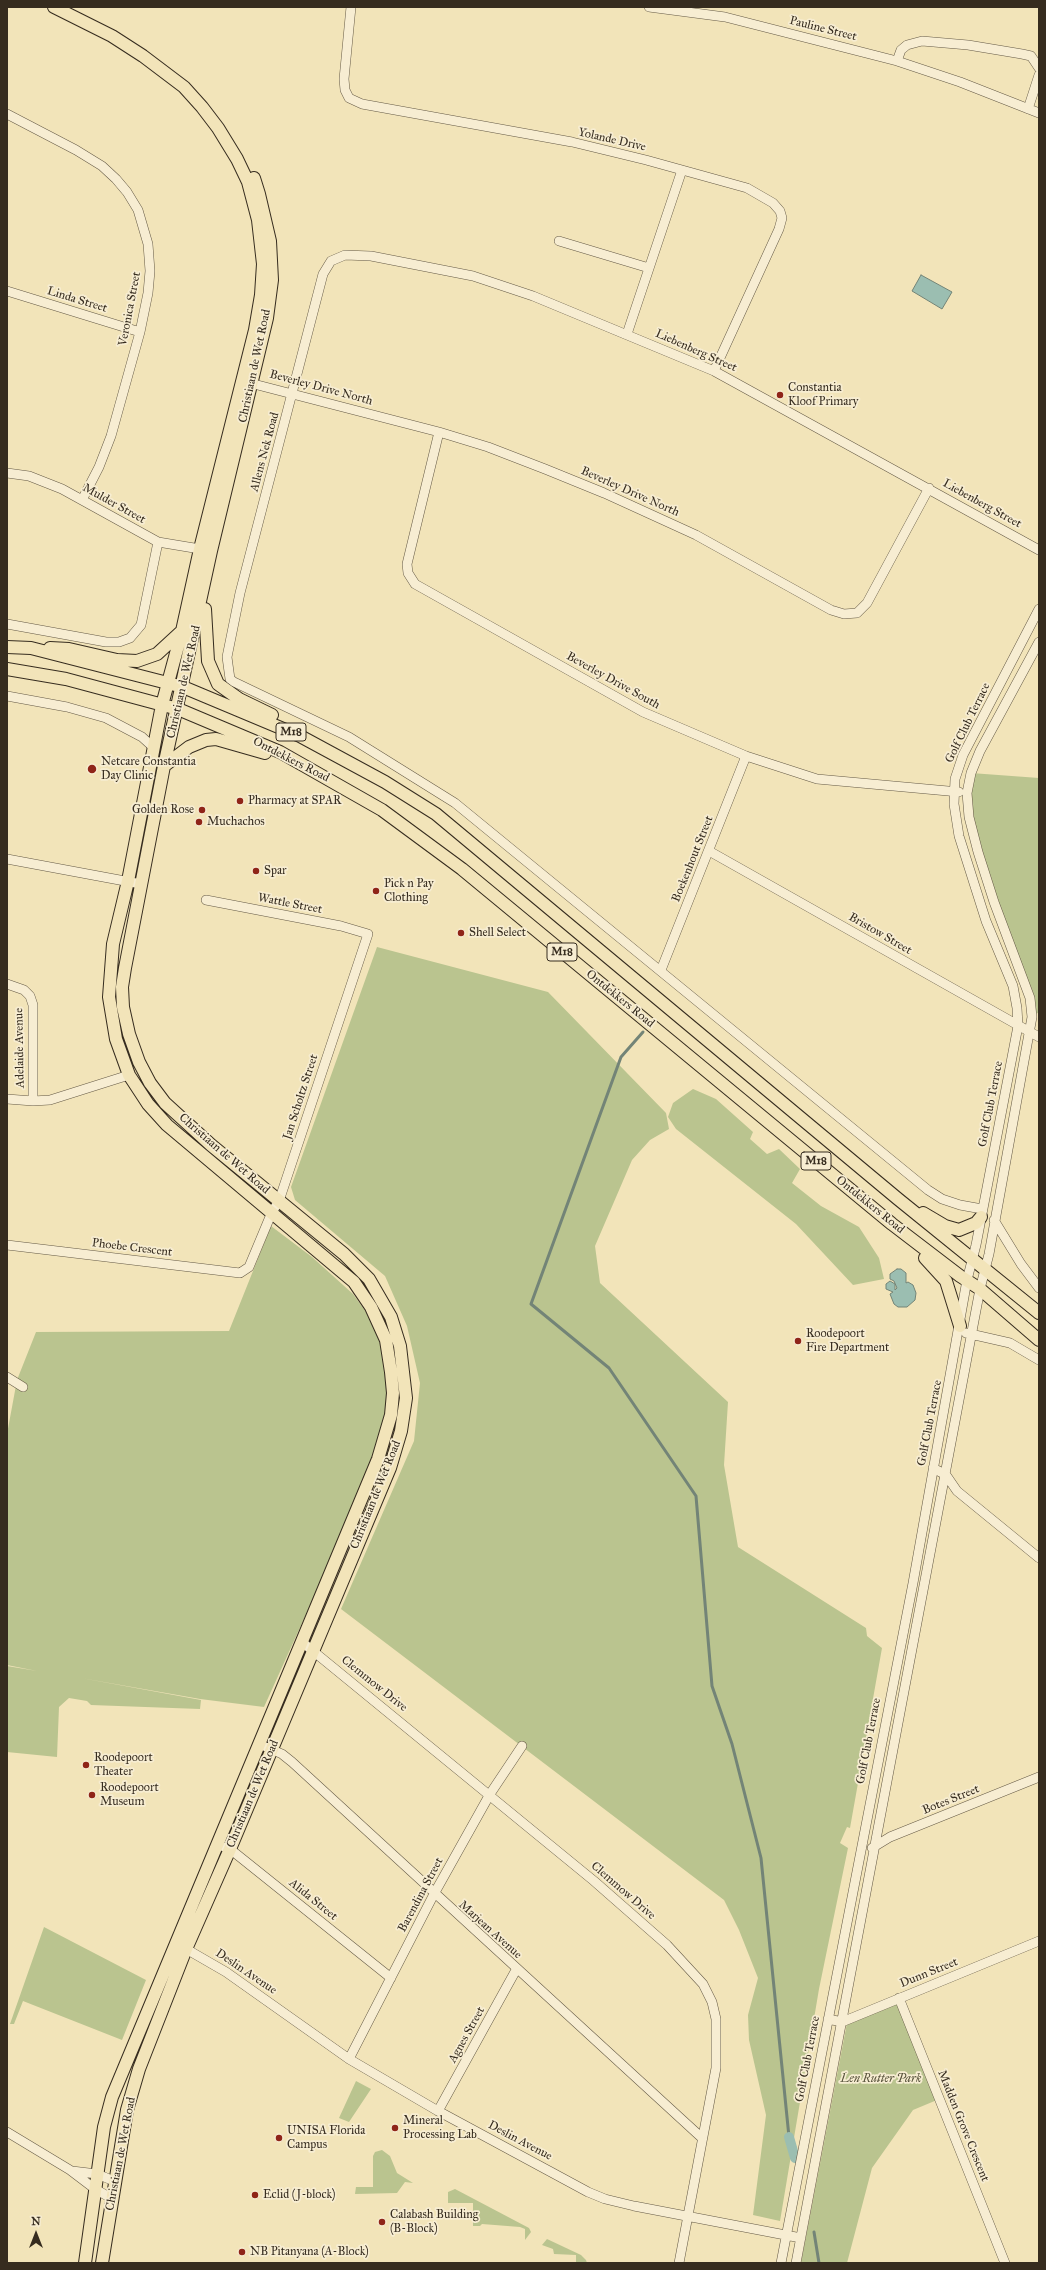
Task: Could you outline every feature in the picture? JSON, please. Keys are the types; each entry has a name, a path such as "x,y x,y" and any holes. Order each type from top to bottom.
{"main road":[{"name":"Christiaan de Wet Road","path":"54,7 112,36 168,74 198,102 218,128 248,182 258,220 263,264 261,295 255,330 241,380 206,550 204,586 183,687 164,766 122,986 123,1007 129,1034 139,1062 150,1083 165,1103 211,1145 344,1254 369,1279 390,1316 400,1346 405,1372 406,1398 397,1446 230,1849 181,1946 112,2097 104,2127 94,2189 85,2263"},
{"name":"Christiaan de Wet Road","path":"102,2263 111,2198 130,2096 181,1946 218,1844 386,1439 391,1415 392,1372 386,1340 380,1325 371,1307 354,1282 167,1125 148,1104 129,1075 116,1040 109,997 112,952 128,881 153,747 162,704 182,631 253,383 267,318 272,280 270,241 260,194 251,170 239,147 216,112 184,78 148,51 136,44 112,36"},
{"path":"204,586 205,644 208,661 218,684 239,699 354,758 386,782"},
{"path":"31,648 69,649 116,660 137,661 157,654 182,631"},
{"name":"Ontdekkers Road","path":"7,646 31,648 183,687 300,736 386,782 442,820 898,1199 1039,1313"},
{"name":"Ontdekkers Road","path":"7,668 66,679 178,709 236,732 300,763 382,810 462,869 892,1224 980,1289 1039,1340"},
{"path":"164,766 189,747 206,740 216,739 300,763"},
{"path":"898,1199 955,1229 964,1230 976,1223 982,1213"},
{"path":"892,1224 946,1281 959,1329"}],"street":[{"name":"Yolande Drive","path":"351,7 344,79 345,90 350,98 362,104 572,142 748,188 762,195 773,203 780,211 782,218 779,229 714,371"},
{"name":"Pauline Street","path":"649,7 725,17 897,61 960,82 1039,113"},
{"path":"897,61 906,45 922,41 968,45 1031,56 1039,68"},
{"path":"1028,109 1039,75"},
{"name":"Veronica Street","path":"7,114 102,166 127,192 138,210 145,230 150,259 148,293 140,332 111,436 99,467 82,500"},
{"path":"627,334 682,170"},
{"path":"559,242 649,268"},
{"name":"Liebenberg Street","path":"323,274 336,257 356,254 473,276 533,296 714,371 929,488 1039,550"},
{"name":"Allens Nek Road","path":"323,274 240,593 231,636 227,667 230,679 349,737 455,803 661,970"},
{"name":"Linda Street","path":"7,291 140,332"},
{"name":"Beverley Drive North","path":"241,380 293,392 488,447 604,493 696,535 831,610 844,614 857,613 867,603 929,488"},
{"name":"Beverley Drive South","path":"439,432 407,564 408,573 415,584 643,712 746,756 817,779 967,793"},
{"name":"Mulder Street","path":"7,473 29,476 82,500 158,542 206,550"},
{"path":"7,624 106,642 119,642 130,638 141,625 158,542"},
{"name":"Golf Club Terrace","path":"781,2263 931,1482 967,1280 982,1213 1018,1026 1017,1008 1013,986 986,921 959,836 955,817 954,792 958,768 963,755 1039,609"},
{"name":"Golf Club Terrace","path":"796,2263 1032,1017 1030,998 994,902 978,852 969,817 967,793 971,774 980,751 1036,656 1039,642"},
{"path":"1020,647 1036,656"},
{"path":"7,696 67,707 106,718 142,737 153,747"},
{"name":"Boekenhout Street","path":"661,970 746,756"},
{"name":"Bristow Street","path":"709,851 1039,1037"},
{"path":"7,859 141,884"},
{"name":"Wattle Street","path":"206,900 341,926 368,934"},
{"name":"Jan Scholtz Street","path":"250,1264 272,1212 279,1201 368,934"},
{"path":"661,970 928,1190 942,1199 982,1213"},
{"name":"Adelaide Avenue","path":"7,984 24,990 30,996 33,1005 33,1101"},
{"path":"7,1099 33,1101 68,1095 129,1075"},
{"path":"994,1220 1021,1264 1039,1288"},
{"name":"Phoebe Crescent","path":"7,1245 240,1273 246,1270 250,1264"},
{"path":"959,1329 972,1334 1010,1343 1039,1360"},
{"path":"7,1377 23,1387"},
{"path":"933,1468 946,1475 955,1488 1039,1558"},
{"path":"931,1482 955,1488"},
{"name":"Clemmow Drive","path":"302,1642 312,1648 490,1794 667,1945 703,1984 714,2011 717,2042 715,2074 679,2263"},
{"name":"Marjean Avenue","path":"259,1745 272,1749 292,1762 516,1970 702,2138"},
{"name":"Barendina Street","path":"349,2059 434,1894 490,1794 522,1746"},
{"name":"Botes Street","path":"874,1848 890,1838 1039,1777"},
{"name":"Alida Street","path":"218,1844 230,1849 390,1978"},
{"path":"861,1846 874,1848"},
{"name":"Dunn Street","path":"842,2022 1039,1941"},
{"name":"Deslin Avenue","path":"181,1946 226,1972 349,2059 438,2111 599,2196 688,2217 801,2238"},
{"name":"Agnes Street","path":"438,2111 516,1970"},
{"name":"Madden Grove Crescent","path":"899,1998 1005,2263"},
{"path":"828,2019 842,2022"},
{"path":"7,2132 70,2170 94,2189 111,2198"},
{"path":"70,2170 97,2174 114,2181"}],"green space":[{"path":"971,773 1039,778 1039,1012 1032,1017 969,817"},
{"path":"377,947 548,992 666,1113 669,1129 650,1140 632,1160 595,1246 600,1283 728,1402 724,1465 738,1547 866,1628 867,1636 882,1648 850,1828 847,1827 840,1843 848,1848 819,1989 780,2221 753,2215 766,2115 749,2040 748,2015 758,1978 739,1930 724,1900 341,1609 414,1441 420,1383 407,1326 385,1276 295,1200 291,1187"},
{"path":"693,1089 716,1099 753,1132 750,1139 767,1154 779,1149 800,1169 792,1183 821,1206 859,1227 879,1258 884,1279 853,1285 796,1224 676,1129 668,1117 673,1103"},
{"path":"271,1226 312,1257 353,1294 374,1323 386,1355 388,1399 375,1462 264,1707 200,1699 81,1678 201,1700 200,1709 91,1705 87,1701 69,1698 59,1707 57,1757 7,1752 7,1666 37,1671 7,1665 7,1434 17,1380 36,1332 229,1331"},
{"path":"44,1927 146,1980 122,2040 23,2001 14,2024 10,2024"},
{"name":"Len Rutter Park","path":"898,2002 937,2100 913,2110 872,2168 847,2263 801,2263 847,2023"},
{"path":"356,2081 371,2089 349,2122 339,2118"},
{"path":"382,2150 390,2156 397,2173 413,2183 405,2182 397,2193 355,2194 356,2187 373,2187 373,2156 375,2152"},
{"path":"455,2189 529,2228 531,2232 525,2240 525,2229 520,2227 482,2224 480,2226 473,2226 473,2203 448,2203 448,2192"},
{"path":"547,2239 581,2255 587,2263 576,2263 576,2255 554,2254 553,2249 542,2245"}],"shaded area":[{"path":"921,275 952,292 942,309 912,291"},
{"path":"897,1269 901,1269 906,1273 906,1283 908,1282 913,1285 916,1293 915,1300 907,1307 898,1307 894,1304 890,1294 893,1292 886,1289 886,1284 890,1281 895,1284 895,1290 897,1288 894,1281 890,1279 890,1274"}],"waterway":[{"path":"643,1032 621,1057 531,1304 609,1368 696,1496 712,1686 732,1744 761,1858 789,2137"},
{"path":"789,2137 795,2158"},
{"path":"814,2232 819,2263"}],"place":[{"name":"Constantia Kloof Primary","path":"780,395"},
{"name":"Netcare Constantia Day Clinic","path":"92,769"},
{"name":"Pharmacy at SPAR","path":"240,801"},
{"name":"Golden Rose","path":"202,810"},
{"name":"Muchachos","path":"199,822"},
{"name":"Spar","path":"256,871"},
{"name":"Pick n Pay Clothing","path":"376,891"},
{"name":"Shell Select","path":"461,933"},
{"name":"Roodepoort Fire Department","path":"798,1341"},
{"name":"Roodepoort Theater","path":"86,1765"},
{"name":"Roodepoort Museum","path":"92,1795"},
{"name":"Mineral Processing Lab","path":"395,2128"},
{"name":"UNISA Florida Campus","path":"279,2138"},
{"name":"Eclid (J-block)","path":"255,2195"},
{"name":"Calabash Building (B-Block)","path":"382,2222"},
{"name":"NB Pitanyana (A-Block)","path":"242,2252"}]}
